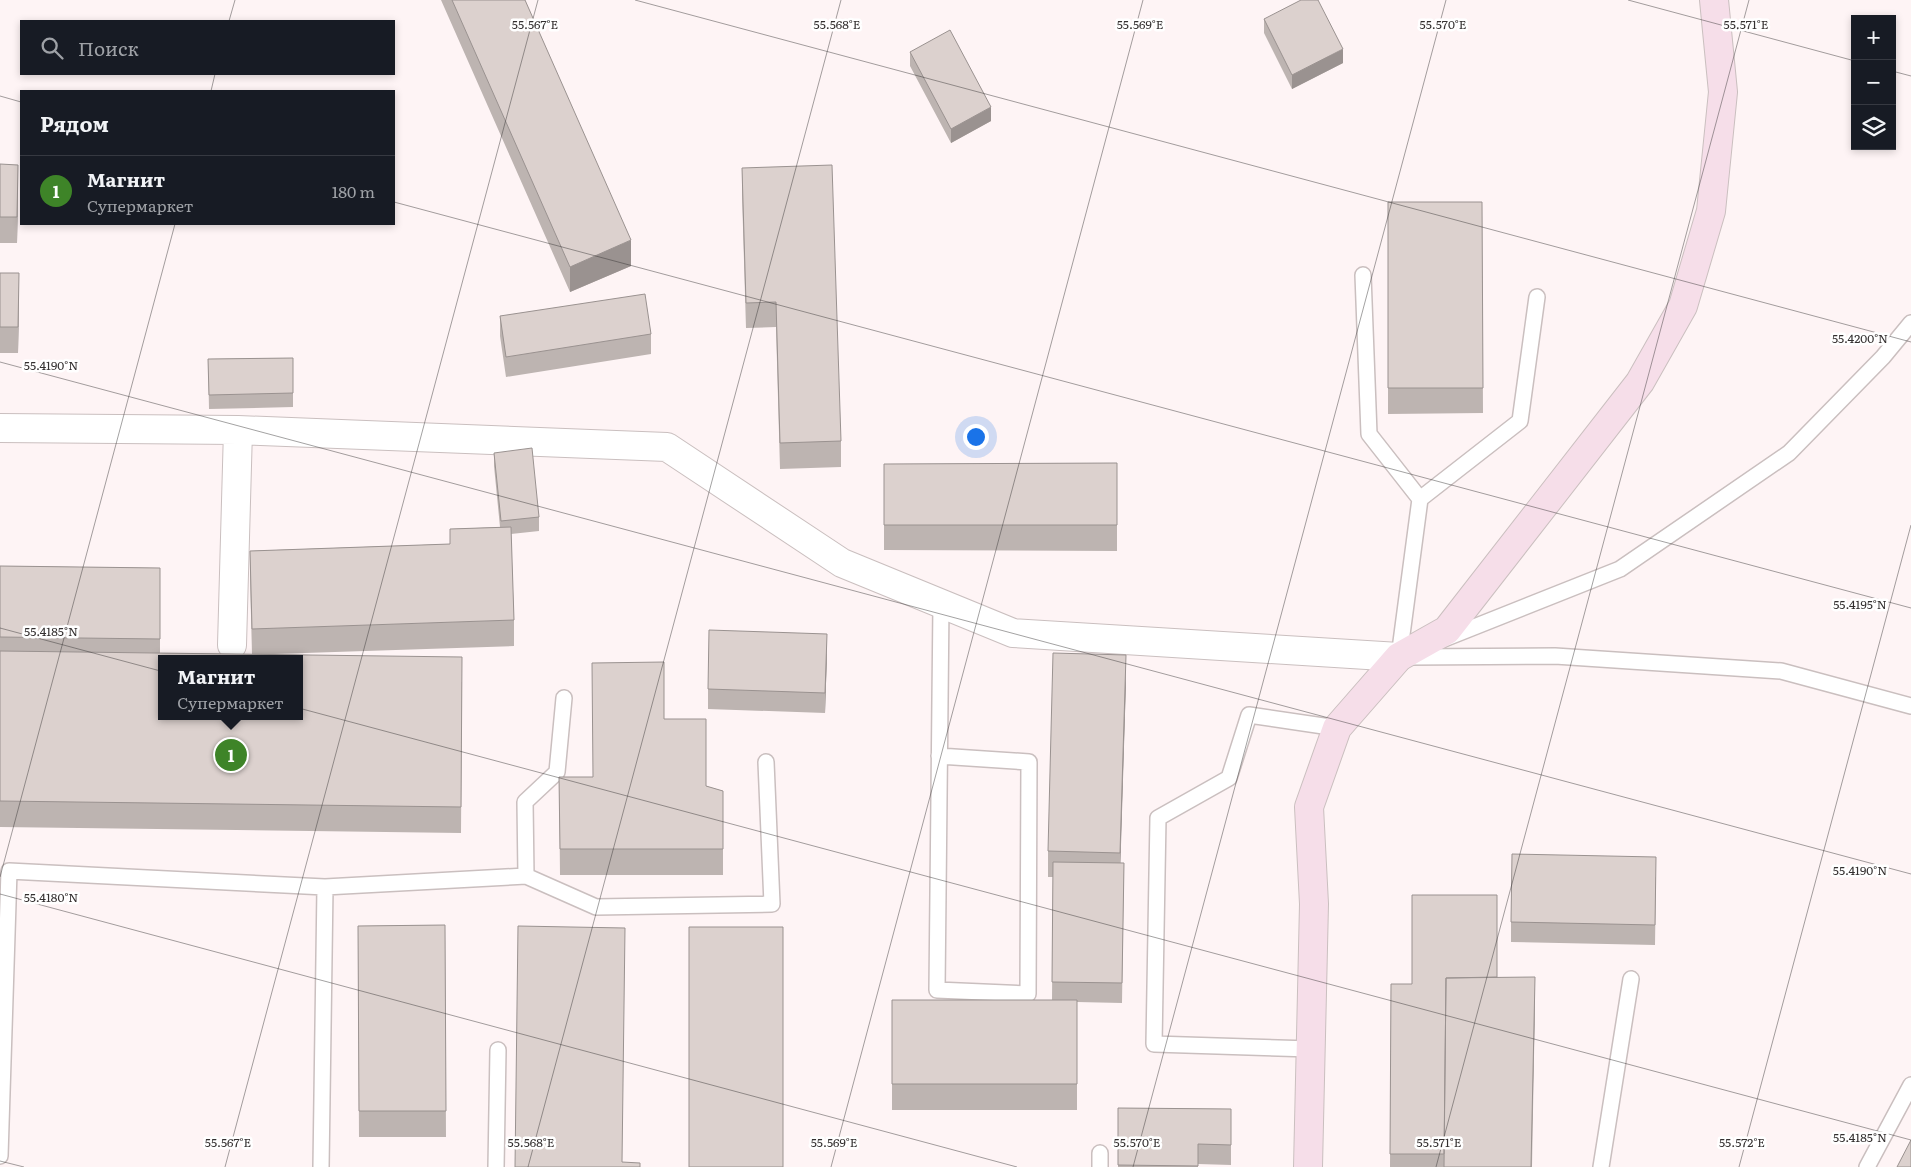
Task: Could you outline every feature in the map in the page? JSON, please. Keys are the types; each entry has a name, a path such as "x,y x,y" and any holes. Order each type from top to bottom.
{"street":[{"path":"1308,1167 1314,904 1309,807 1337,728 1399,657 1447,630 1640,382 1683,306 1711,211 1723,92 1714,0"},
{"path":"0,428 238,430 667,447 842,563 1013,633 1399,657"},
{"path":"232,645 238,430"}],"lane":[{"path":"1363,275 1369,434 1420,499"},
{"path":"1399,657 1420,499 1520,421 1537,297"},
{"path":"1399,657 1620,569 1789,453 1883,357 1911,323"},
{"path":"939,756 1029,762 1028,994 937,990 941,604"},
{"path":"1399,657 1555,656 1781,671 1911,706"},
{"path":"526,876 525,802 557,772 564,698"},
{"path":"1311,1049 1154,1044 1158,818 1229,778 1249,716 1337,728"},
{"path":"0,1156 9,871 325,887 526,876 596,907 772,904 766,762"},
{"path":"321,1167 325,887"},
{"path":"1602,1167 1631,979"},
{"path":"496,1167 498,1050"},
{"path":"1867,1167 1911,1085"}],"building":[{"path":"452,0 525,0 631,240 570,267"},
{"path":"1301,0 1318,0 1343,49 1292,75 1264,19"},
{"path":"950,30 991,107 951,129 910,52"},
{"path":"0,164 18,165 17,217 0,217"},
{"path":"832,165 841,441 780,443 776,302 746,303 742,168"},
{"path":"1388,202 1482,202 1483,388 1388,388"},
{"path":"0,273 19,273 18,327 0,327"},
{"path":"645,294 651,334 506,357 500,316"},
{"path":"293,358 293,393 209,395 208,359"},
{"path":"532,448 539,517 501,521 494,453"},
{"path":"1117,463 1117,525 884,525 884,464"},
{"path":"511,527 514,620 252,629 250,551 450,544 450,529"},
{"path":"0,566 160,568 160,639 0,637"},
{"path":"709,630 827,634 825,693 708,689"},
{"path":"0,651 462,657 461,807 0,801"},
{"path":"1053,653 1126,655 1120,853 1048,851"},
{"path":"664,662 664,719 706,719 706,786 723,791 723,849 560,849 559,777 593,777 592,663"},
{"path":"1512,854 1656,857 1655,925 1511,922"},
{"path":"1053,862 1124,863 1122,983 1052,982"},
{"path":"1412,895 1497,895 1497,977 1446,978 1444,1154 1390,1154 1391,984 1412,984"},
{"path":"445,925 446,1111 359,1111 358,926"},
{"path":"518,926 625,928 622,1162 640,1163 640,1167 515,1167"},
{"path":"689,927 783,927 783,1167 689,1167"},
{"path":"1535,977 1531,1167 1444,1167 1446,978"},
{"path":"892,1000 1077,1000 1077,1084 892,1084"},
{"path":"1118,1108 1231,1109 1231,1145 1198,1144 1198,1166 1118,1165"},
{"path":"1911,1140 1911,1167 1897,1167"}],"place":[{"name":"Магнит","path":"231,755"}]}
